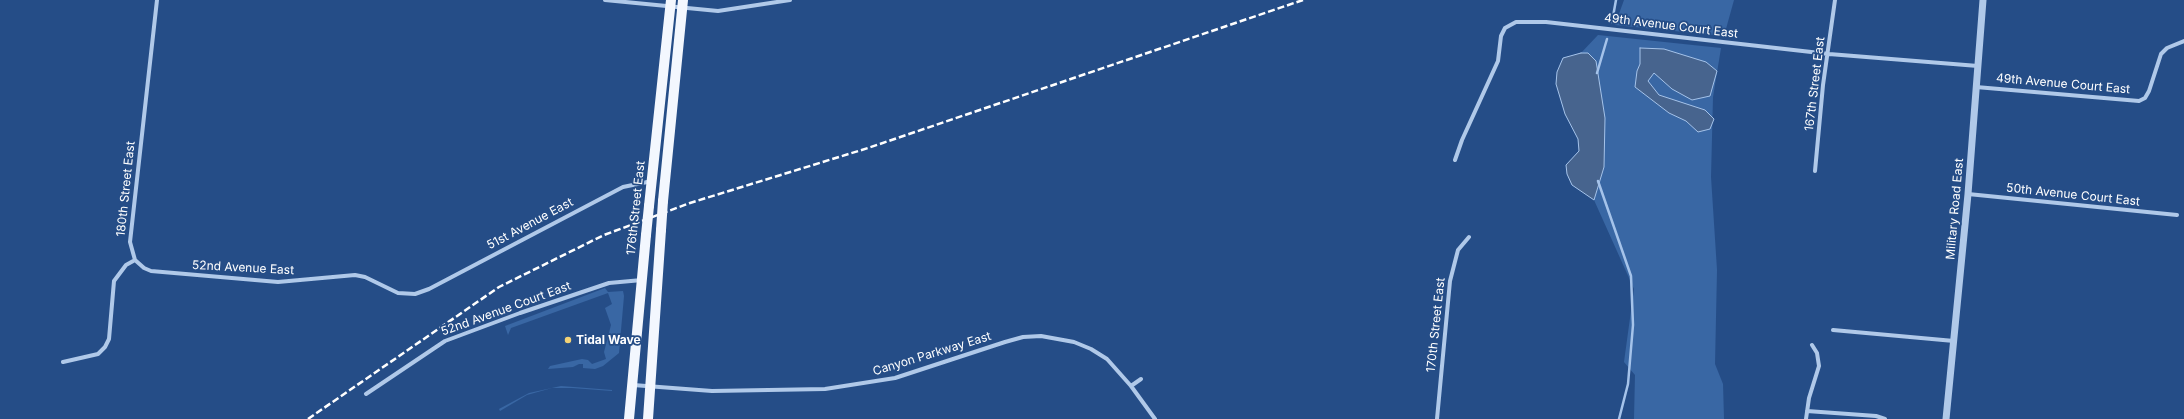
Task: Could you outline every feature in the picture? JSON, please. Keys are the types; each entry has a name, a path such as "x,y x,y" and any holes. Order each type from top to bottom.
{"main road":[{"name":"176th Street East","path":"629,419 646,235 671,3"},
{"path":"648,419 660,230 683,4"}],"street":[{"name":"180th Street East","path":"135,260 130,242 131,230 157,0"},
{"path":"605,0 683,4 718,11 790,0"},
{"name":"167th Street East","path":"1815,170 1823,84 1829,54 1835,0"},
{"name":"Military Road East","path":"1946,419 1968,194 1983,0"},
{"name":"49th Avenue Court East","path":"1455,160 1462,140 1498,61 1500,36 1505,28 1516,22 1546,22 1829,54 1978,66"},
{"name":"49th Avenue Court East","path":"1976,87 2139,100 2145,98 2149,91 2161,54 2167,48 2184,41"},
{"name":"51st Avenue East","path":"421,292 623,186 652,180"},
{"name":"50th Avenue Court East","path":"1968,194 2177,215"},
{"name":"170th Street East","path":"1437,419 1450,281 1458,250 1469,237"},
{"name":"52nd Avenue East","path":"135,260 144,268 159,272 278,282 356,275 365,277 398,293 406,294 421,292"},
{"path":"63,362 98,354 105,347 109,339 114,281 126,265 135,260"},
{"name":"52nd Avenue Court East","path":"366,394 446,341 520,313 609,283 642,280"},
{"path":"1833,330 1954,341"},
{"name":"Canyon Parkway East","path":"633,385 712,391 825,389 895,378 1005,342 1023,337 1041,336 1074,342 1092,349 1107,359 1132,386 1155,419"},
{"path":"1806,419 1819,366 1817,353 1812,345"},
{"path":"1132,386 1140,379"},
{"path":"1807,411 1876,416 1885,419"}],"shaded area":[{"path":"1624,0 1734,0 1724,36 1615,25"},
{"path":"1598,35 1721,48 1713,97 1711,177 1717,270 1715,364 1723,384 1724,419 1634,419 1635,375 1624,362 1634,289 1594,200 1572,185 1567,174 1566,165 1579,151 1578,139 1565,114 1556,84 1557,72 1563,58 1581,53"},
{"path":"1640,48 1664,49 1706,62 1717,71 1710,96 1692,100 1672,89 1654,73 1648,81 1659,95 1705,110 1714,119 1710,129 1698,132 1686,121 1669,113 1635,87 1637,71 1640,64"},
{"path":"1581,53 1588,53 1596,61 1605,118 1604,167 1594,200 1572,185 1567,174 1566,165 1579,151 1578,139 1565,114 1556,84 1557,72 1563,58"},
{"path":"605,288 608,292 623,291 624,296 619,353 603,366 595,369 583,368 583,364 579,364 573,367 548,369 550,366 582,359 588,360 592,364 606,359 604,352 611,325 605,308 612,304 608,293 511,328 508,335 505,326"},
{"path":"561,386 612,391 552,388 527,395 500,411 499,409 529,393"}],"waterway":[{"path":"1612,22 1616,0"},
{"path":"1597,73 1607,39"},
{"path":"1598,181 1631,276 1633,325 1628,384 1619,419"}],"railway":[{"path":"308,419 499,287 604,235 690,203 868,148 1303,0"}],"place":[{"name":"Tidal Wave","path":"568,340"}]}
